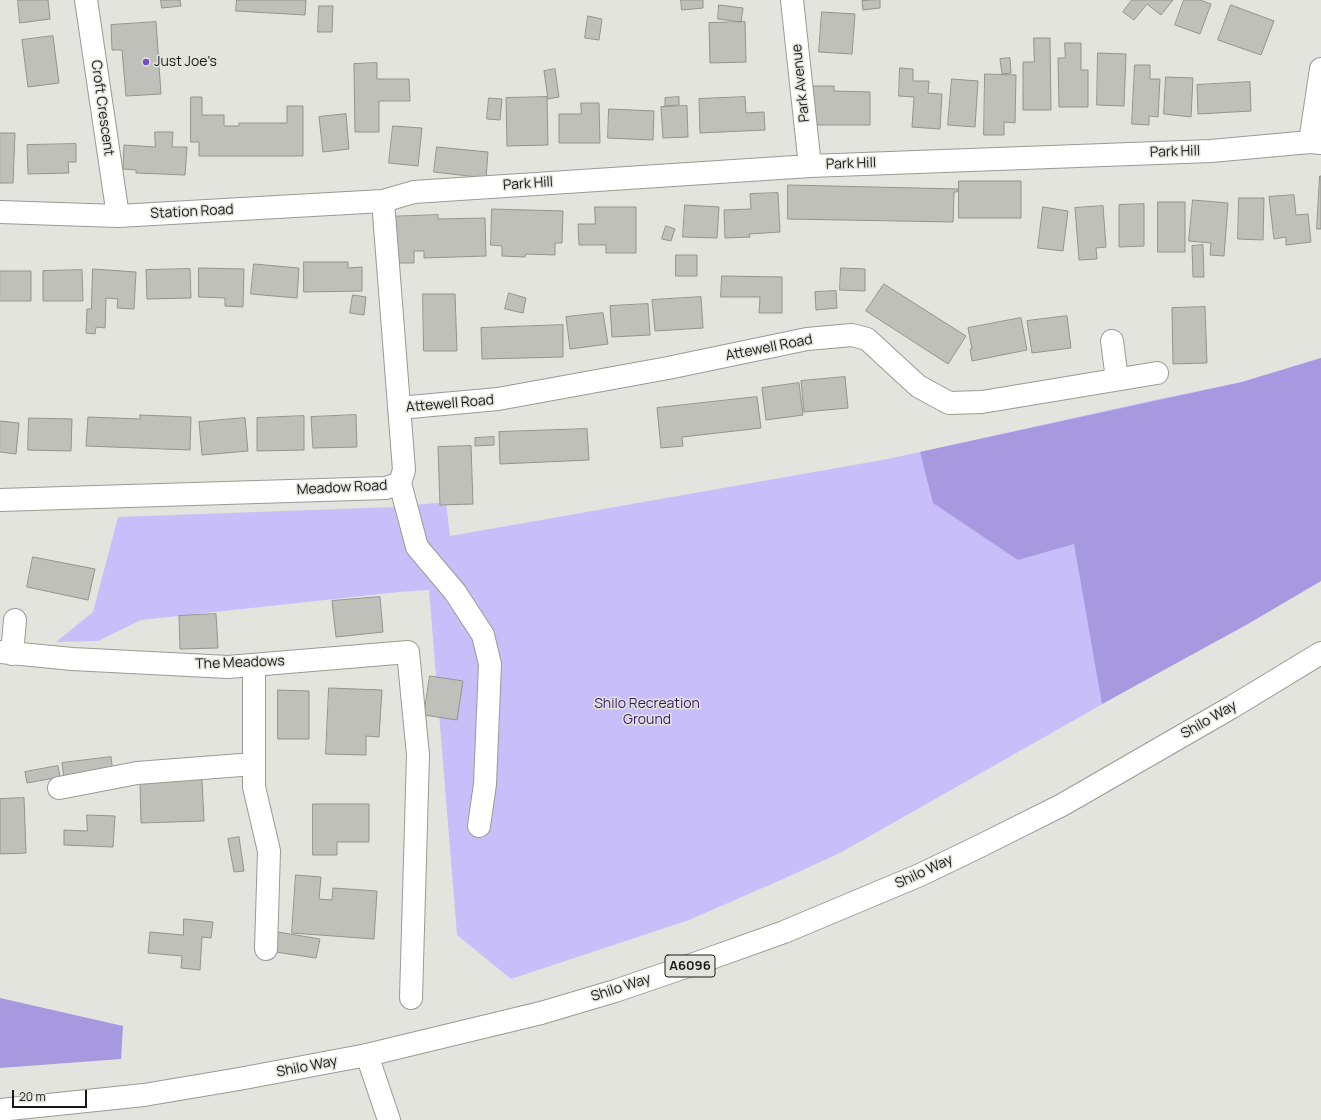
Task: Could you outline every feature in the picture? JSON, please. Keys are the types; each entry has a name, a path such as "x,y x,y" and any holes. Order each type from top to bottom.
{"street":[{"name":"Croft Crescent","path":"86,0 118,216"},
{"name":"Park Avenue","path":"792,0 810,166"},
{"path":"1316,143 1321,69"},
{"name":"Park Hill","path":"383,201 414,192 810,166 1211,151 1316,143"},
{"name":"Station Road","path":"0,212 118,216 383,201"},
{"name":"Meadow Road","path":"0,500 386,488 400,483 404,470 383,201"},
{"name":"Attewell Road","path":"399,408 498,399 668,368 807,339 852,335 867,339 918,386 949,404 982,402 1157,373"},
{"path":"1112,341 1117,379"},
{"path":"400,483 417,547 455,592 484,636 490,664 485,784 479,826"},
{"path":"6,653 15,620"},
{"name":"The Meadows","path":"6,653 72,659 228,667 408,652 418,755 411,998"},
{"name":"Shilo Way","path":"0,1110 144,1095 239,1080 367,1055 541,1013 615,991 784,932 920,875 1062,805 1232,707 1321,653"},
{"path":"254,665 254,787 269,851 266,949"},
{"path":"58,788 137,773 254,764"},
{"path":"367,1055 389,1120"}],"green space":[{"name":"Shilo Recreation Ground","path":"1321,358 1321,581 1246,625 1145,680 840,853 689,920 511,979 457,935 429,590 141,620 98,641 56,642 93,612 118,517 394,507 446,502 450,536 888,459 1242,382"}],"shaded area":[{"path":"1321,358 1321,581 1246,625 1102,704 1074,544 1018,560 933,503 920,452 1242,382"},
{"path":"0,998 123,1026 121,1059 0,1068"}],"building":[{"path":"18,0 48,0 50,19 20,23"},
{"path":"161,0 180,0 181,6 162,8"},
{"path":"237,0 306,0 305,15 236,11"},
{"path":"681,0 703,0 703,8 682,10"},
{"path":"880,0 880,8 863,10 862,1"},
{"path":"1132,0 1173,0 1161,15 1147,4 1134,20 1123,12"},
{"path":"1184,0 1200,0 1211,4 1200,34 1175,25"},
{"path":"719,5 743,8 741,22 718,19"},
{"path":"1231,5 1274,21 1261,55 1218,40"},
{"path":"319,6 333,6 332,32 318,32"},
{"path":"822,12 855,14 852,54 819,52"},
{"path":"588,16 602,19 599,40 585,38"},
{"path":"156,22 161,94 126,96 122,50 112,50 111,25"},
{"path":"745,22 746,62 710,63 709,23"},
{"path":"53,36 59,83 28,87 22,40"},
{"path":"1034,38 1050,38 1051,110 1023,110 1023,62 1034,62"},
{"path":"1065,43 1081,43 1081,70 1088,70 1088,107 1059,107 1058,58 1065,58"},
{"path":"1098,53 1126,54 1124,106 1097,105"},
{"path":"1010,58 1011,73 1002,74 1000,59"},
{"path":"377,63 377,79 409,79 410,101 379,101 379,132 355,132 354,64"},
{"path":"1135,65 1150,65 1150,79 1160,79 1158,117 1149,116 1149,125 1132,124"},
{"path":"900,68 913,69 913,81 929,81 928,93 942,94 940,129 912,127 914,97 899,96"},
{"path":"555,69 559,97 548,99 544,71"},
{"path":"985,74 1016,75 1015,123 1004,122 1004,135 984,135"},
{"path":"1166,77 1193,78 1191,117 1164,114"},
{"path":"952,79 978,81 975,127 948,125"},
{"path":"1250,82 1251,111 1198,114 1197,85"},
{"path":"813,86 834,86 834,91 870,92 870,125 812,125"},
{"path":"191,97 202,97 202,115 224,115 224,126 239,126 239,123 287,123 287,106 303,106 303,156 199,156 199,142 191,142"},
{"path":"547,97 548,145 507,146 506,98"},
{"path":"679,97 679,105 665,106 665,98"},
{"path":"745,97 746,113 764,112 765,130 700,133 699,99"},
{"path":"489,98 502,99 500,120 487,119"},
{"path":"581,103 599,103 600,143 559,143 559,114 581,114"},
{"path":"687,106 688,137 663,138 661,107"},
{"path":"609,109 654,111 653,140 608,138"},
{"path":"346,114 349,149 323,152 319,117"},
{"path":"393,126 422,128 418,166 389,163"},
{"path":"155,132 173,132 172,147 187,147 185,175 136,173 136,170 123,169 124,145 155,147"},
{"path":"0,133 15,133 13,183 0,183"},
{"path":"76,144 76,162 68,162 69,173 28,174 27,145"},
{"path":"437,147 488,152 486,178 434,172"},
{"path":"1320,176 1321,229 1317,229"},
{"path":"959,181 1021,181 1021,218 959,218"},
{"path":"788,185 958,189 957,192 954,192 953,222 788,219"},
{"path":"778,193 780,232 749,234 750,237 725,238 724,210 751,209 750,194"},
{"path":"1294,195 1296,215 1308,214 1311,242 1286,245 1286,237 1274,239 1269,197"},
{"path":"1239,198 1264,198 1263,240 1238,239"},
{"path":"1193,200 1228,203 1224,256 1210,255 1211,243 1189,241"},
{"path":"1158,202 1185,202 1185,252 1158,252"},
{"path":"1144,204 1144,246 1119,247 1119,205"},
{"path":"685,205 719,207 717,238 683,237"},
{"path":"1103,206 1106,247 1096,248 1097,259 1079,260 1075,208"},
{"path":"595,207 636,207 636,253 606,253 606,245 579,245 578,224 595,224"},
{"path":"1043,207 1068,211 1063,251 1038,248"},
{"path":"492,209 563,211 562,243 555,243 555,255 526,254 525,257 502,256 502,246 491,245"},
{"path":"438,215 438,219 485,218 486,256 424,258 424,251 414,251 414,263 397,263 385,217"},
{"path":"666,226 675,229 671,241 662,239"},
{"path":"1203,245 1204,277 1193,277 1192,246"},
{"path":"676,255 697,255 697,276 676,276"},
{"path":"304,262 348,262 348,268 362,267 362,291 304,292"},
{"path":"254,264 299,268 297,298 251,294"},
{"path":"199,268 244,269 243,307 225,306 225,298 199,297"},
{"path":"841,268 865,269 865,291 840,290"},
{"path":"93,269 136,272 134,309 117,308 118,299 106,298 105,328 96,327 95,334 86,333 87,309 91,309"},
{"path":"190,269 191,298 147,299 146,270"},
{"path":"82,270 83,301 43,301 43,271"},
{"path":"0,271 31,271 31,301 0,301"},
{"path":"722,276 782,277 782,313 759,313 760,297 721,297"},
{"path":"884,284 966,336 948,364 866,311"},
{"path":"836,291 837,308 816,310 815,292"},
{"path":"509,293 526,298 523,313 505,309"},
{"path":"423,294 455,294 457,351 424,351"},
{"path":"353,295 366,297 364,315 350,313"},
{"path":"701,297 703,328 655,331 652,300"},
{"path":"648,304 650,335 612,337 610,306"},
{"path":"1205,307 1207,363 1173,364 1172,308"},
{"path":"603,313 608,344 570,349 566,317"},
{"path":"1067,316 1071,348 1032,353 1027,321"},
{"path":"1021,318 1027,350 972,361 970,349 972,349 968,328"},
{"path":"563,325 563,357 482,359 481,328"},
{"path":"845,377 848,408 804,412 801,381"},
{"path":"799,383 803,415 766,420 762,388"},
{"path":"757,397 761,428 682,437 683,446 661,448 657,408"},
{"path":"140,415 191,417 190,450 86,446 88,417 140,419"},
{"path":"356,415 357,447 313,448 311,417"},
{"path":"304,416 304,450 257,451 257,418"},
{"path":"29,418 72,419 71,451 28,450"},
{"path":"245,418 248,451 202,455 199,422"},
{"path":"0,421 19,423 16,454 0,452"},
{"path":"587,429 589,460 500,464 499,432"},
{"path":"494,437 494,445 475,446 475,438"},
{"path":"471,446 473,504 440,505 438,447"},
{"path":"33,557 95,569 88,600 27,587"},
{"path":"380,597 383,632 336,637 332,601"},
{"path":"216,614 218,648 180,649 179,616"},
{"path":"430,676 463,681 457,720 424,715"},
{"path":"329,688 382,690 379,737 366,736 366,755 326,754"},
{"path":"278,690 309,691 309,739 278,739"},
{"path":"111,757 113,772 64,778 62,763"},
{"path":"58,766 60,777 27,783 25,772"},
{"path":"202,780 204,821 141,823 140,782"},
{"path":"24,798 26,853 0,854 0,799"},
{"path":"313,804 369,804 369,842 337,842 337,855 313,855"},
{"path":"87,815 115,816 113,847 64,845 64,830 87,831"},
{"path":"239,837 244,871 234,872 228,839"},
{"path":"296,875 321,877 319,899 332,900 333,888 377,891 374,939 292,933"},
{"path":"184,919 213,922 211,938 202,937 200,970 181,968 182,956 148,953 150,932 183,935"},
{"path":"266,930 320,939 316,958 262,950"}],"place":[{"name":"Just Joe's","path":"146,62"}]}
